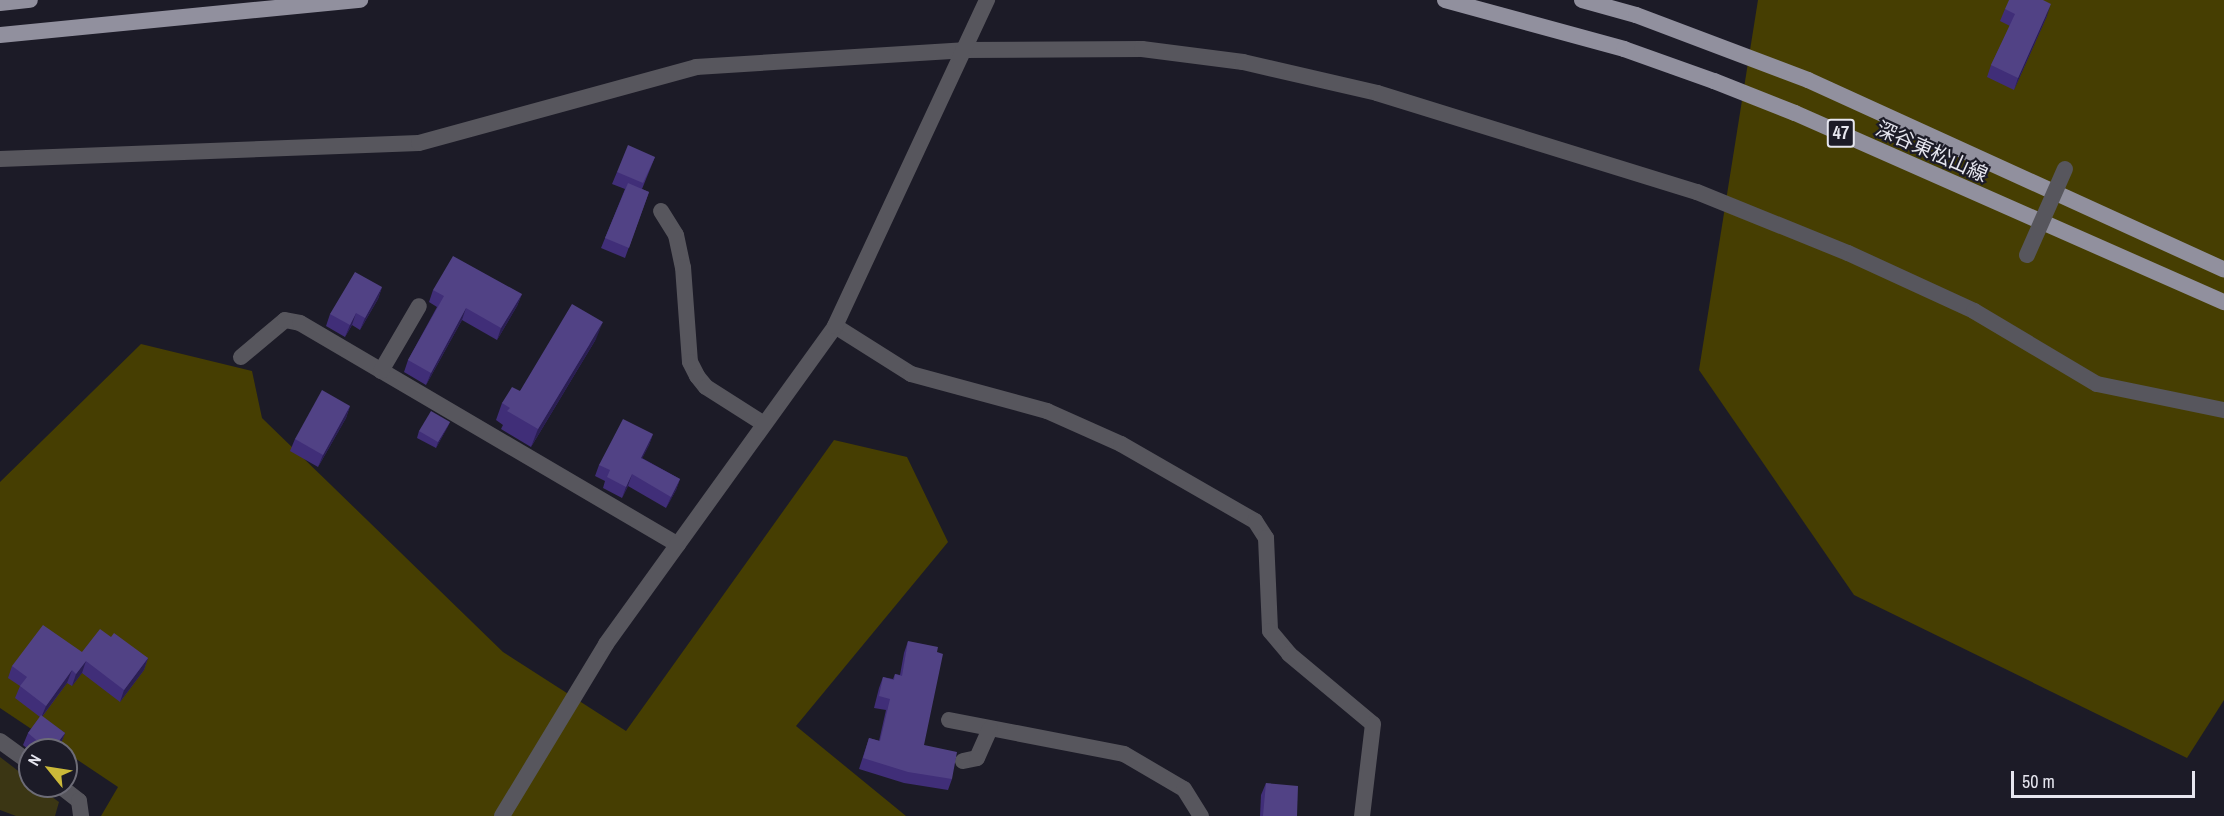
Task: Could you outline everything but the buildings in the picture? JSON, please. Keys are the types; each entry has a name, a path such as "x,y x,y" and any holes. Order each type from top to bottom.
{"main road":[{"path":"0,3 30,0"},
{"path":"0,35 360,0"},
{"name":"深谷東松山線","path":"1445,0 1624,49 1724,85 2224,302"},
{"name":"深谷東松山線","path":"1582,0 1636,15 1808,80 2224,270"}],"street":[{"path":"501,816 606,644 835,326 987,0"},
{"path":"0,159 419,144 696,67 963,50 1142,49 1243,63 1377,93 1697,192 1974,311 2097,384 2224,410"},
{"path":"2027,255 2065,169"},
{"path":"661,211 676,235 684,267 694,369 706,387 764,424"},
{"path":"381,371 419,306"},
{"path":"241,357 285,320 300,323 678,545"},
{"path":"835,326 912,374 1047,411 1121,444 1255,521 1266,538 1270,631 1289,654 1373,724 1362,816"},
{"path":"949,720 1124,754 1184,789 1201,816"},
{"path":"963,761 976,758 990,729"},
{"path":"0,741 18,754"},
{"path":"75,798 79,801 81,816"}],"shaded area":[{"path":"1758,0 2224,0 2224,700 2187,758 1854,595 1699,370"},
{"path":"141,344 252,371 262,418 503,652 626,731 834,440 907,457 948,542 796,726 906,816 101,816 118,787 78,760 78,738 45,738 0,708 0,482"},
{"path":"0,757 18,771 18,798 54,798 59,802 55,816 16,816 0,810"}]}
